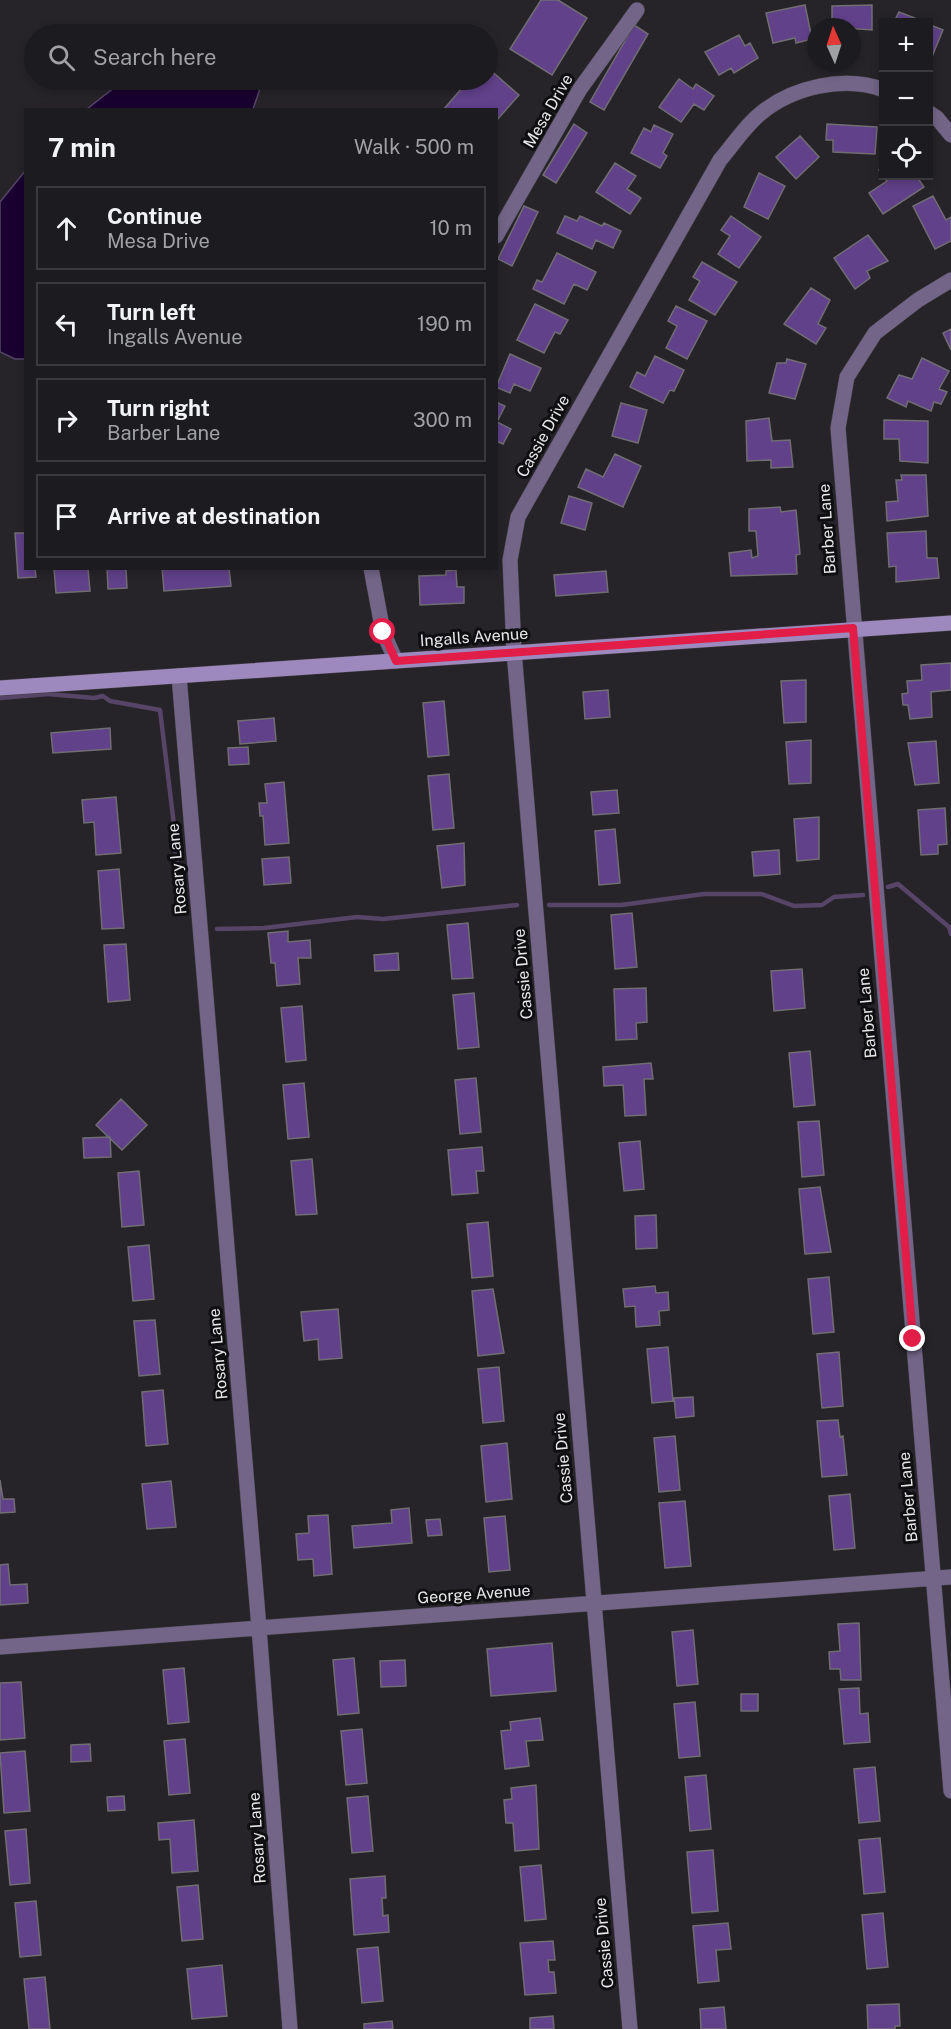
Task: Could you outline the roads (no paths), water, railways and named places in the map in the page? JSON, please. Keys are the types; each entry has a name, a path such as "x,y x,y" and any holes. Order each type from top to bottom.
{"street":[{"name":"Mesa Drive","path":"498,232 580,89 637,10"},
{"name":"Cassie Drive","path":"630,2029 514,651 510,560 518,518 720,160 760,114 805,89 844,84 879,89"},
{"path":"933,115 951,135"},
{"name":"Barber Lane","path":"951,280 918,300 875,333 847,376 838,428 951,1791"},
{"path":"371,570 383,632 396,661"},
{"name":"Ingalls Avenue","path":"0,688 514,651 951,623"},
{"name":"Rosary Lane","path":"179,675 259,1628 290,2029"},
{"name":"George Avenue","path":"0,1647 951,1577"}],"waterway":[{"path":"0,698 48,694 94,698 103,696 110,701 160,710 174,825 180,914"},
{"path":"888,887 898,884 949,927 951,934"},
{"path":"549,905 621,905 704,894 762,894 794,906 822,905 834,897 863,895"},
{"path":"217,929 264,928 357,917 383,919 517,905"}]}
